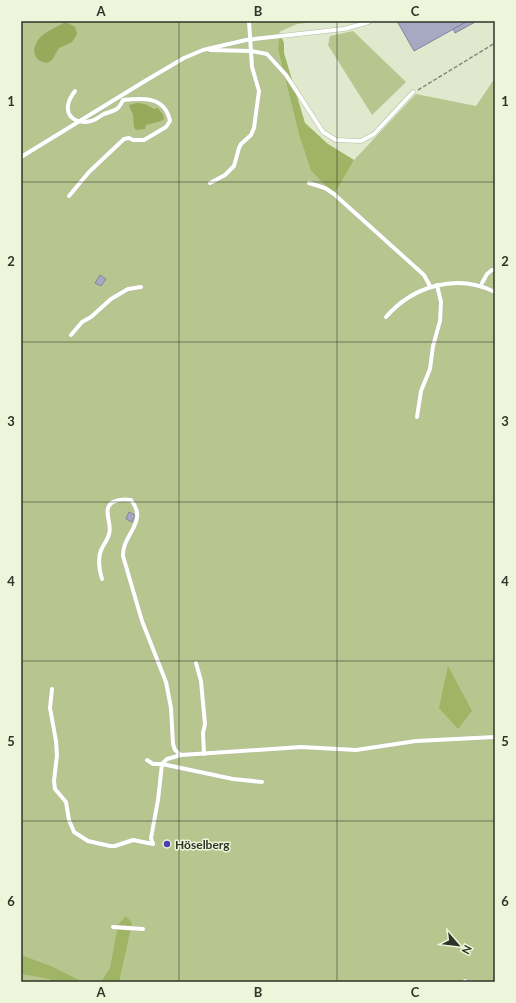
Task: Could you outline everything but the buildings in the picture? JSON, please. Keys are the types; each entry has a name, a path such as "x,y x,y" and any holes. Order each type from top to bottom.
{"lane":[{"path":"210,183 225,175 234,166 241,144 251,135 254,128 259,91 252,67 249,21"},
{"path":"21,158 145,81 184,58 203,50 234,42 344,29 366,24 371,21"},
{"path":"203,50 252,51 267,54 286,75 323,132 336,140 360,141 374,134 414,92"},
{"path":"69,196 89,172 124,139 129,138 133,140 144,140 166,127 170,121 169,113 162,104 152,99 141,98 123,100 114,112 103,114 92,121 79,122 73,120 67,106 69,99 75,91"},
{"path":"309,183 326,188 346,203 424,275 430,286"},
{"path":"482,282 487,274 492,270 495,270"},
{"path":"386,317 409,297 430,286 473,284 495,292"},
{"path":"417,417 421,391 430,369 440,321 441,302 437,285"},
{"path":"71,335 82,322 91,317 111,299 128,290 141,287"},
{"path":"102,579 99,568 101,550 110,534 108,509 110,504 114,501 120,499 131,500 136,507 138,517 124,546 123,556 142,621 166,682 173,746 181,755"},
{"path":"196,663 201,681 205,724 203,733 204,754"},
{"path":"52,689 50,708 57,755 54,781 55,789 66,802 69,820 74,832 88,841 110,846 115,846 133,840 153,844 152,838 162,764 173,756 301,747 356,750 416,741 495,737"},
{"path":"147,760 153,764 162,764 233,780 262,782"},
{"path":"113,927 144,929"}],"path":[{"path":"414,92 495,43"}],"shaded area":[{"path":"21,21 323,21 297,24 279,32 278,50 299,135 311,171 334,193 354,160 416,94 476,106 495,78 495,982 21,982"},
{"path":"66,22 75,27 77,34 72,42 59,48 52,60 47,63 38,59 35,56 34,50 38,40 48,32"},
{"path":"353,31 406,82 372,115 328,45 330,36"},
{"path":"279,32 284,43 284,53 305,123 328,144 354,160 334,194 311,171 299,135 278,50"},
{"path":"137,103 145,104 154,109 158,108 164,119 146,125 145,129 136,130 129,105"},
{"path":"448,666 472,711 458,729 439,708"},
{"path":"126,916 132,923 119,982 101,982 110,968 118,925"},
{"path":"21,955 53,967 83,982 52,982 50,979 22,974"}],"place":[{"name":"Höselberg","path":"167,844"}]}
